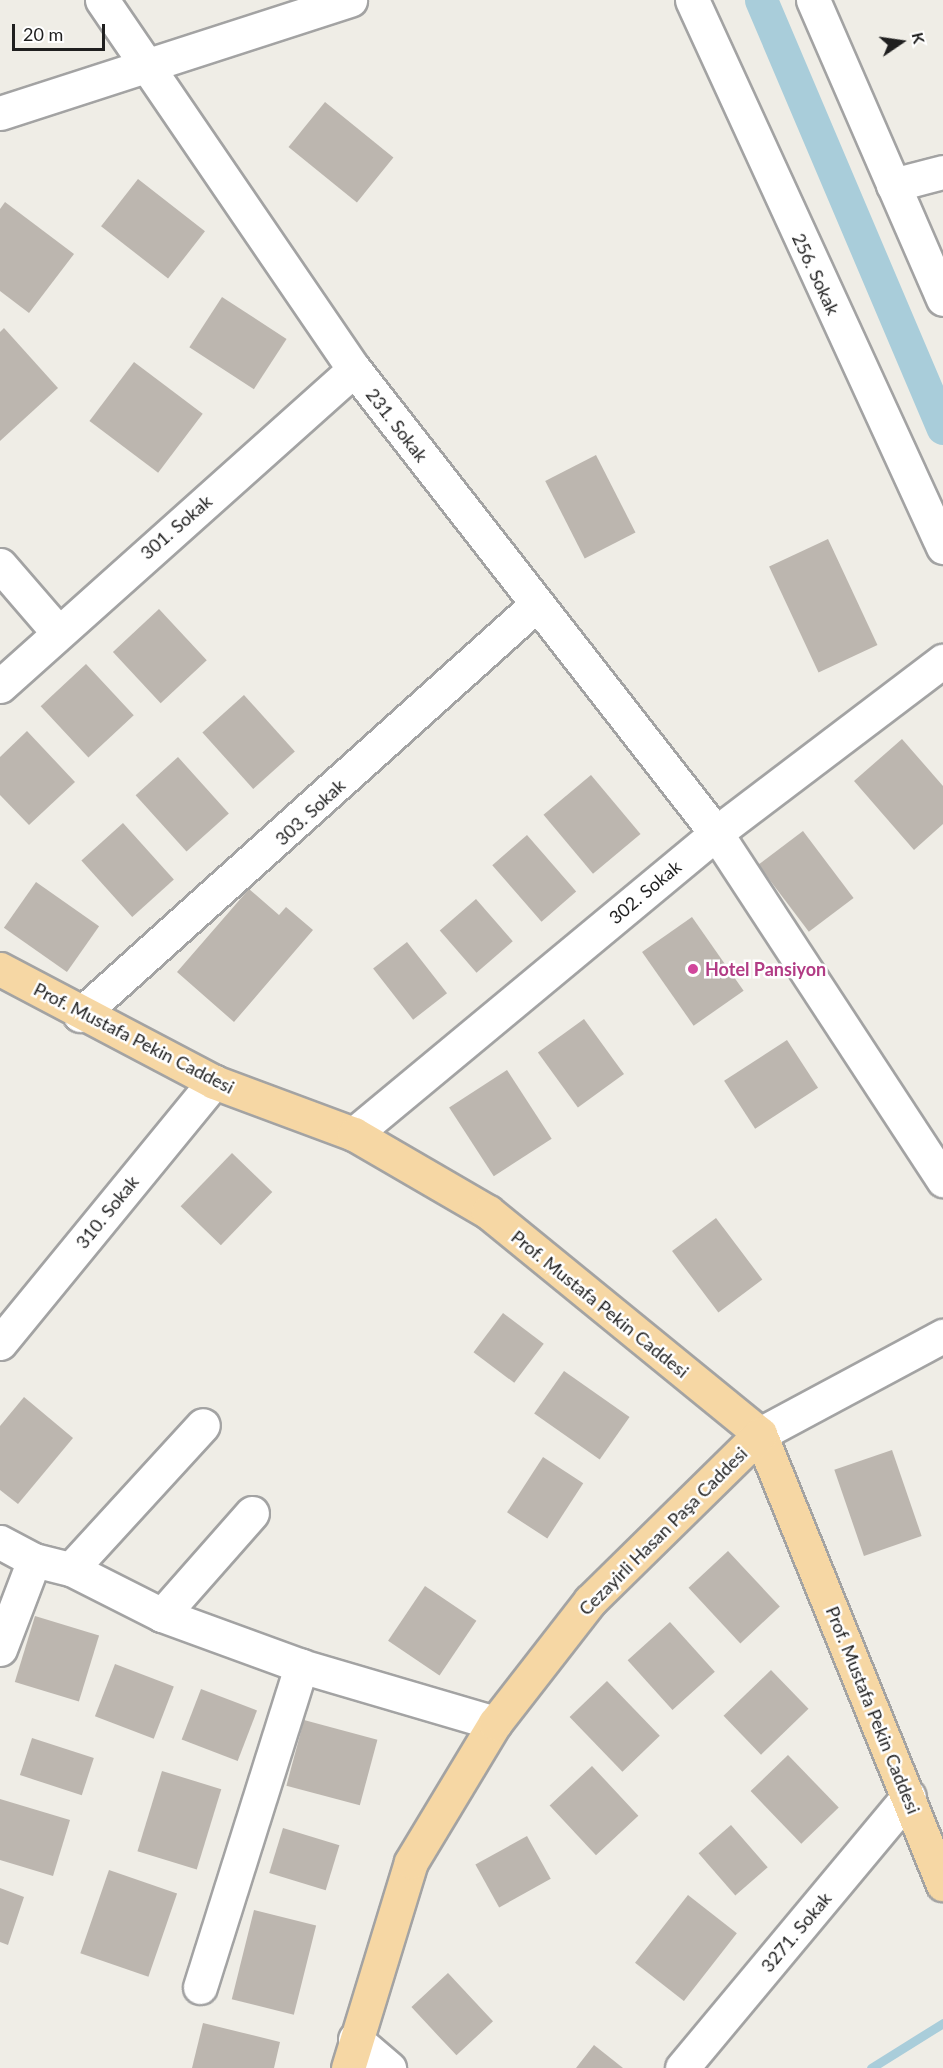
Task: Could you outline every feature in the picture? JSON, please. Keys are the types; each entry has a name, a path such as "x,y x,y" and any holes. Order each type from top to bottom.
{"main road":[{"name":"Prof. Mustafa Pekin Caddesi","path":"0,969 80,1015 214,1082 354,1134 488,1212 760,1434 943,1884"},
{"name":"Cezayirli Hasan Paşa Caddesi","path":"351,2054 411,1862 495,1723 590,1600 760,1434"}],"street":[{"name":"231. Sokak","path":"102,0 144,66 354,369 716,833 943,1180"},
{"path":"0,113 350,0"},
{"name":"256. Sokak","path":"692,0 943,547"},
{"path":"813,0 943,299"},
{"path":"893,185 943,172"},
{"name":"301. Sokak","path":"0,686 57,631 354,369"},
{"path":"0,565 57,631"},
{"name":"303. Sokak","path":"80,1015 536,605"},
{"name":"302. Sokak","path":"354,1134 716,833 943,661"},
{"name":"310. Sokak","path":"0,1343 214,1082"},
{"name":"Cezayirli Hasan Paşa Caddesi","path":"760,1434 943,1336"},
{"path":"71,1569 203,1425"},
{"path":"162,1615 252,1513"},
{"path":"0,1542 34,1560 71,1569 162,1615 301,1666 495,1723"},
{"path":"0,1649 34,1560"},
{"path":"200,1986 301,1666"},
{"name":"3271. Sokak","path":"682,2068 909,1796"},
{"path":"351,2054 389,2068"}],"building":[{"path":"325,102 393,157 357,202 288,147"},
{"path":"138,179 205,231 168,279 101,226"},
{"path":"5,202 74,254 29,313 0,291 0,209"},
{"path":"222,297 287,339 254,389 189,347"},
{"path":"4,328 58,388 0,441 0,332"},
{"path":"134,362 203,414 158,473 89,421"},
{"path":"596,455 635,533 585,558 545,481"},
{"path":"828,539 877,645 819,673 769,566"},
{"path":"159,609 207,660 161,703 113,652"},
{"path":"86,664 134,715 88,757 41,706"},
{"path":"244,695 295,751 253,789 202,732"},
{"path":"27,731 75,782 29,825 0,795 0,757"},
{"path":"902,739 943,786 943,824 914,850 854,781"},
{"path":"178,757 229,813 186,852 136,795"},
{"path":"591,775 640,834 593,874 544,815"},
{"path":"123,823 174,879 132,917 81,860"},
{"path":"803,831 854,898 809,932 758,865"},
{"path":"527,835 576,892 541,922 492,865"},
{"path":"36,882 99,926 67,972 4,928"},
{"path":"249,889 279,915 286,907 313,930 234,1022 177,972"},
{"path":"476,899 513,941 477,973 440,930"},
{"path":"692,917 744,991 694,1026 642,952"},
{"path":"407,942 447,993 413,1020 373,968"},
{"path":"584,1019 624,1074 578,1108 538,1053"},
{"path":"787,1040 818,1088 755,1129 724,1081"},
{"path":"507,1070 552,1139 494,1176 449,1108"},
{"path":"232,1153 272,1192 221,1245 181,1206"},
{"path":"716,1218 762,1279 718,1313 672,1251"},
{"path":"503,1313 544,1344 514,1383 474,1352"},
{"path":"564,1371 630,1417 600,1459 534,1414"},
{"path":"24,1397 73,1438 18,1504 0,1490 0,1426"},
{"path":"892,1450 922,1536 864,1556 834,1470"},
{"path":"543,1457 583,1483 547,1538 507,1512"},
{"path":"728,1551 780,1607 740,1643 689,1588"},
{"path":"425,1586 476,1621 439,1675 388,1641"},
{"path":"35,1616 99,1636 79,1702 15,1682"},
{"path":"670,1622 715,1672 672,1710 628,1660"},
{"path":"115,1664 174,1687 154,1739 95,1716"},
{"path":"771,1670 809,1709 761,1755 724,1716"},
{"path":"607,1681 660,1736 622,1772 570,1717"},
{"path":"201,1689 257,1711 238,1761 182,1739"},
{"path":"304,1720 377,1740 360,1805 286,1786"},
{"path":"32,1738 94,1758 82,1795 20,1775"},
{"path":"788,1755 839,1808 801,1844 751,1791"},
{"path":"592,1766 638,1816 596,1855 550,1806"},
{"path":"162,1771 221,1789 197,1869 137,1851"},
{"path":"0,1799 70,1820 53,1876 0,1860"},
{"path":"731,1825 768,1867 735,1895 699,1853"},
{"path":"283,1828 339,1845 326,1890 269,1873"},
{"path":"527,1836 551,1879 499,1907 475,1865"},
{"path":"109,1870 177,1893 148,1977 80,1953"},
{"path":"0,1888 24,1897 8,1945 0,1942"},
{"path":"688,1895 737,1933 684,2001 635,1963"},
{"path":"254,1910 316,1925 294,2015 232,1999"},
{"path":"448,1973 493,2021 456,2055 411,2007"},
{"path":"203,2023 280,2042 274,2068 192,2068"},
{"path":"594,2045 623,2068 576,2068"}],"waterway":[{"path":"761,0 943,428"},
{"path":"871,2068 943,2023"}],"place":[{"name":"Hotel Pansiyon","path":"693,969"}]}
